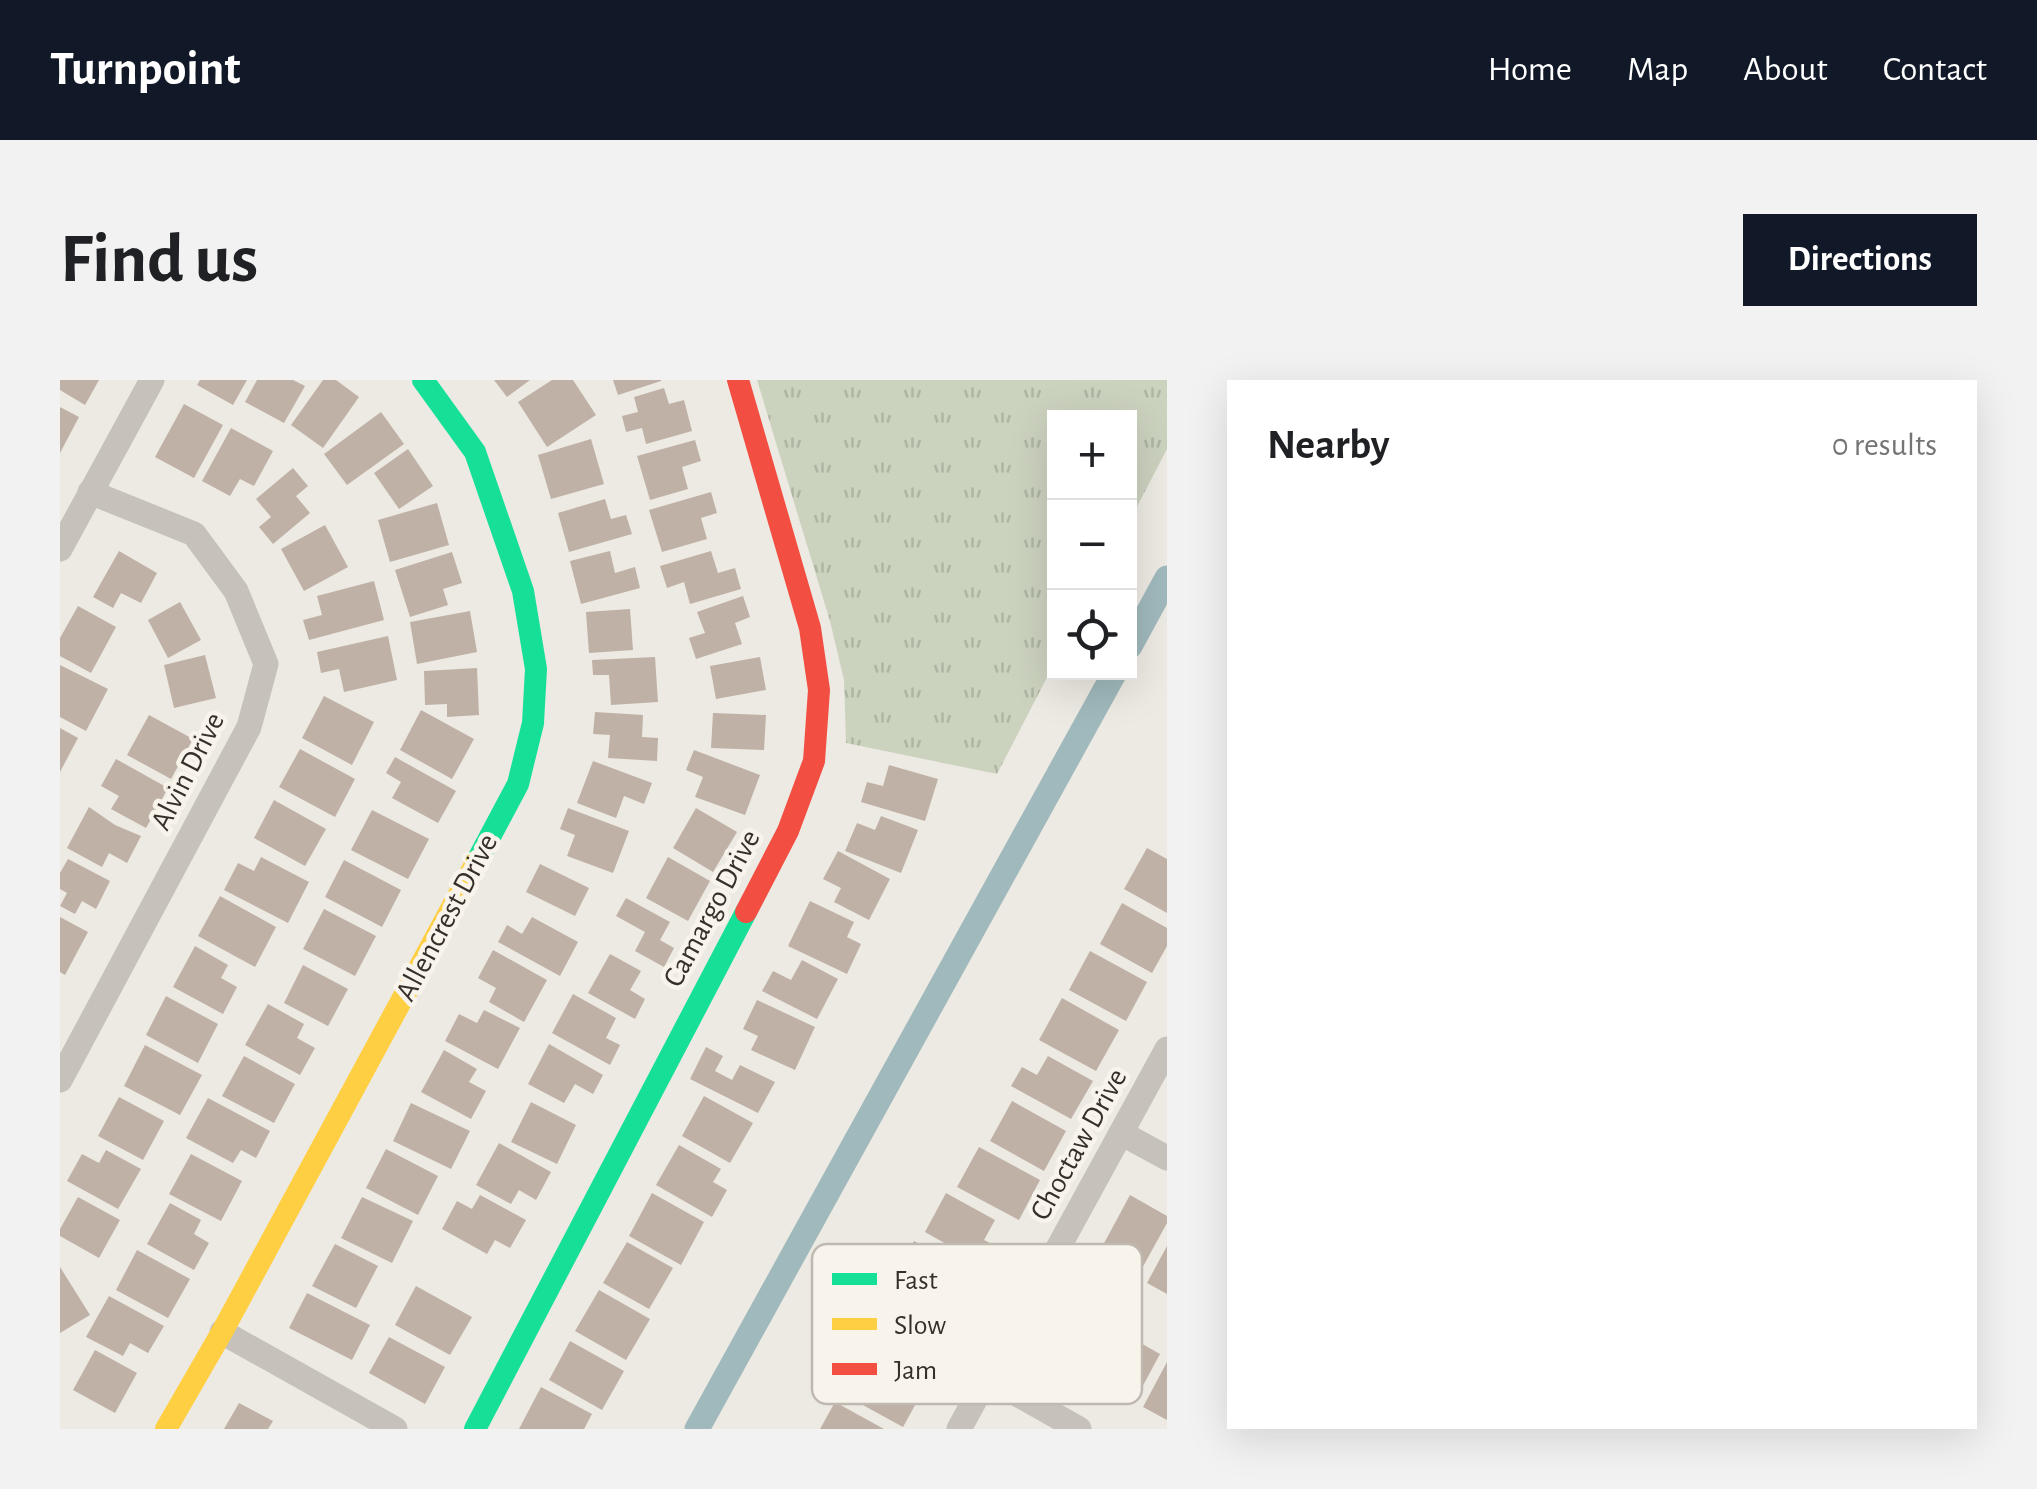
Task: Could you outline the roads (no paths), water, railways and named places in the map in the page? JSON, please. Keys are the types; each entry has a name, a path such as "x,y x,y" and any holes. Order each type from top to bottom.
{"street":[{"path":"60,550 152,380"},
{"name":"Allencrest Drive","path":"166,1429 518,784 533,724 536,668 524,591 474,452 423,380"},
{"name":"Camargo Drive","path":"475,1429 779,849 814,760 819,690 810,628 738,380"},
{"name":"Alvin Drive","path":"60,1080 249,727 266,664 236,591 194,534 90,492"},
{"name":"Choctaw Drive","path":"1061,1244 1167,1049"},
{"path":"1121,1133 1167,1158"},
{"path":"222,1332 394,1429"},
{"name":"Choctaw Drive","path":"959,1429 973,1404"},
{"path":"1034,1404 1079,1429"}],"waterway":[{"path":"1137,633 1167,578"},
{"path":"697,1429 1111,680"}]}
